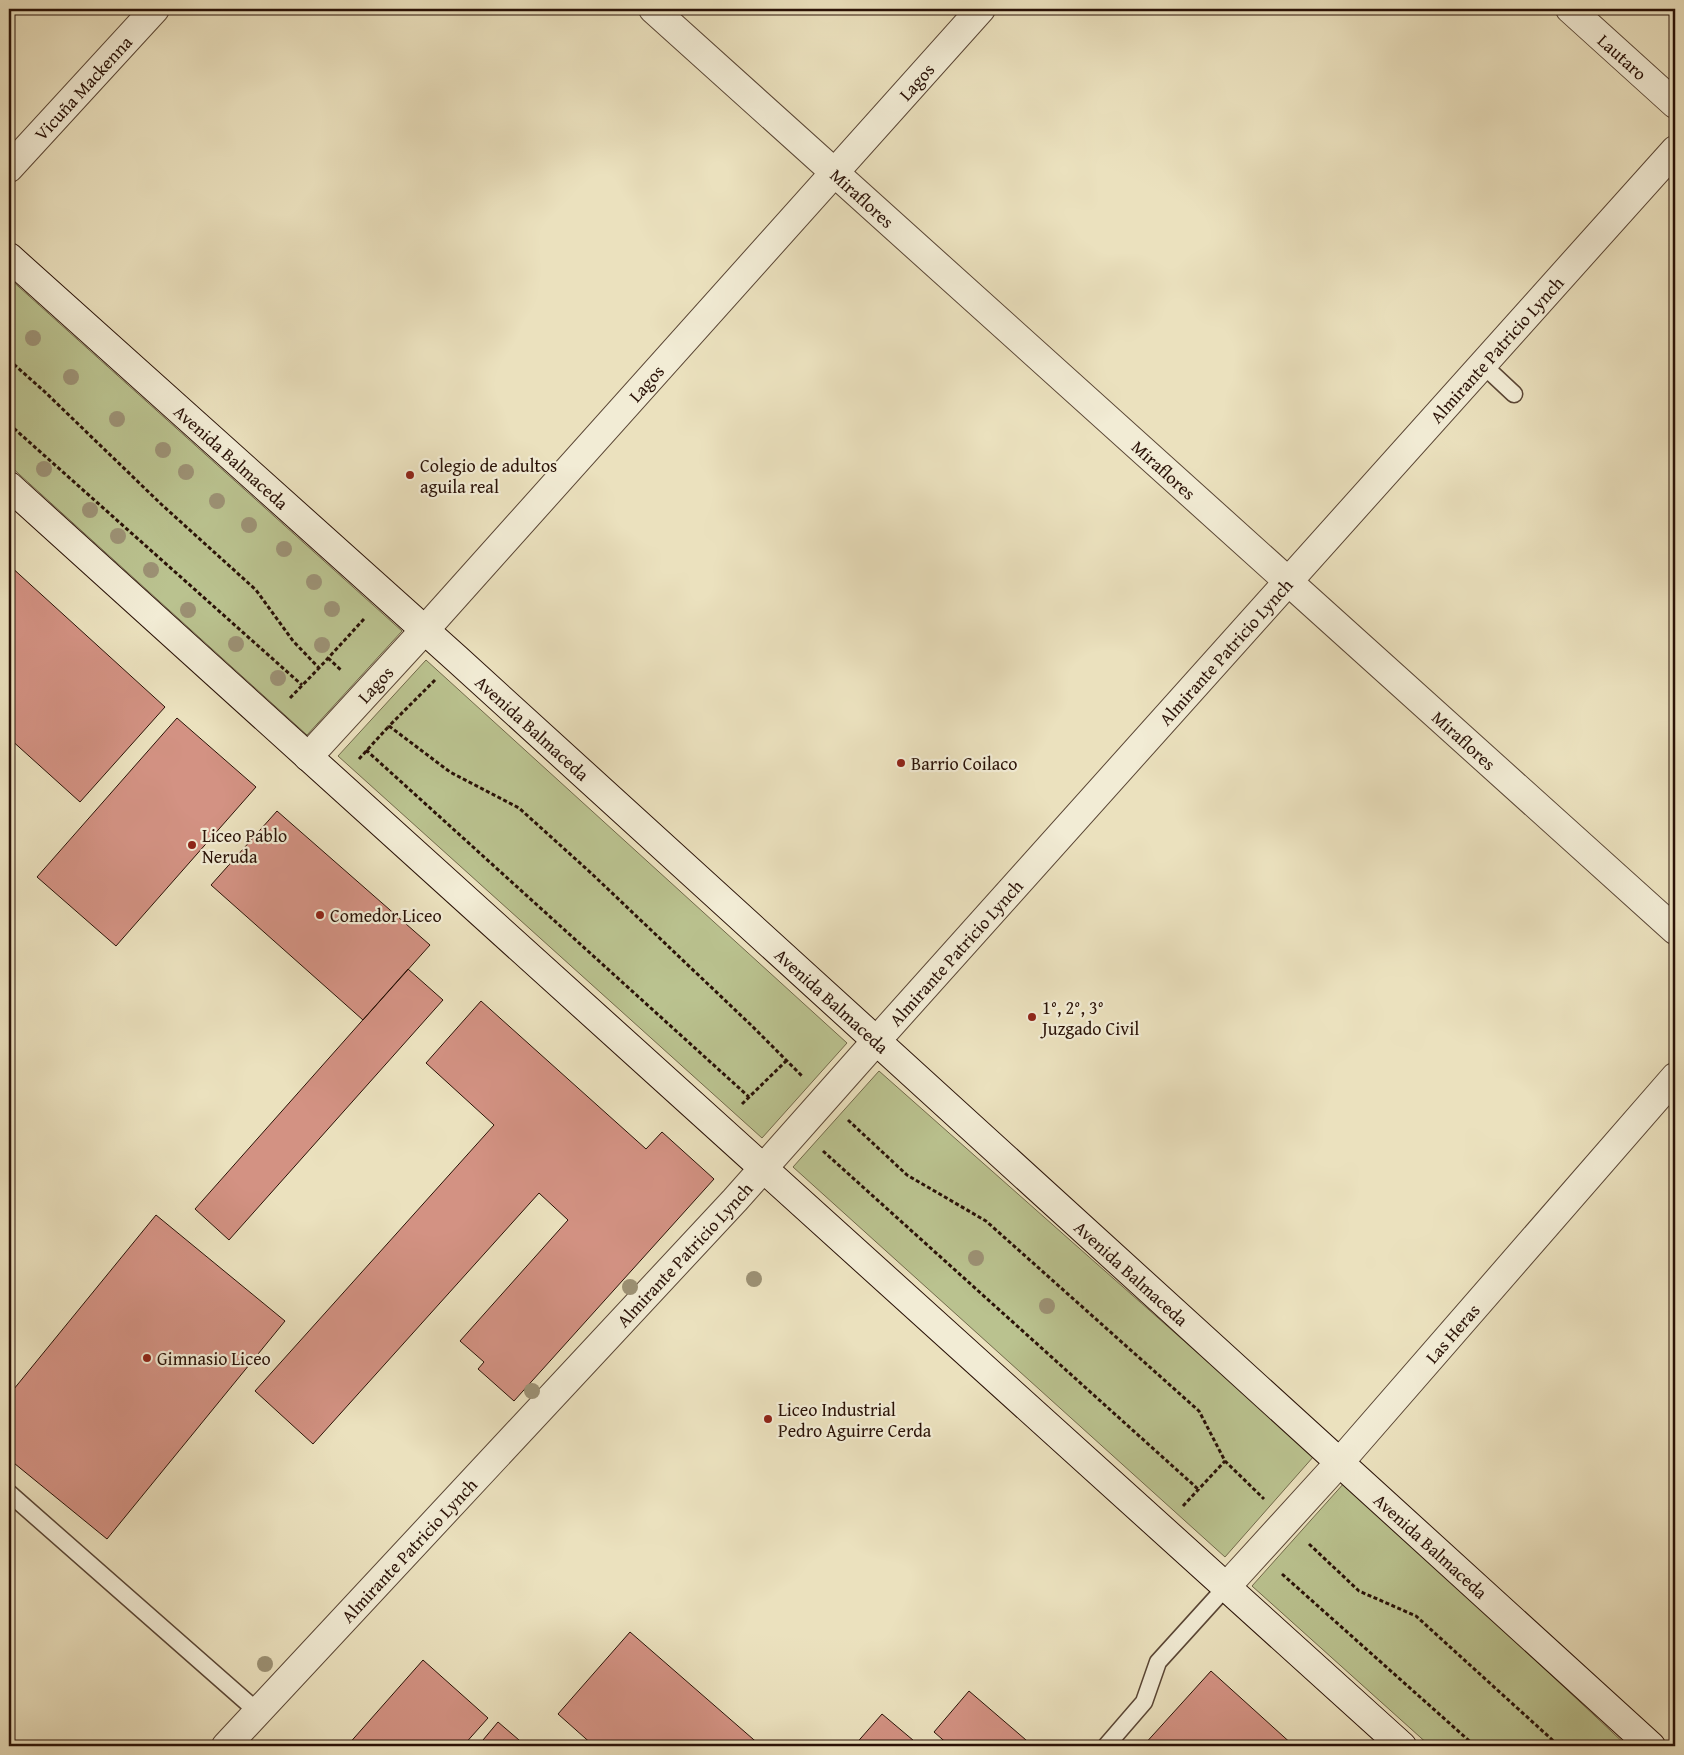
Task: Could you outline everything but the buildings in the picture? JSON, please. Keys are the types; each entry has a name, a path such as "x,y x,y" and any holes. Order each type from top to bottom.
{"street":[{"name":"Vicuña Mackenna","path":"9,168 155,9"},
{"name":"Miraflores","path":"653,9 1675,930"},
{"name":"Lagos","path":"308,757 425,630 981,9"},
{"name":"Lautaro","path":"1570,9 1675,104"},
{"name":"Almirante Patricio Lynch","path":"226,1746 763,1169 1675,150"},
{"name":"Avenida Balmaceda","path":"9,257 425,630 1651,1746"},
{"path":"9,486 1402,1746"},
{"name":"Las Heras","path":"1226,1587 1339,1462 1675,1077"}],"lane":[{"path":"1483,365 1514,394"},
{"path":"12,1501 258,1712"},
{"path":"1106,1746 1144,1702 1158,1662 1226,1587"}],"path":[{"path":"9,360 45,392 161,504 256,590 293,641 319,668"},
{"path":"9,424 302,685 385,595"},
{"path":"337,783 389,726 456,659"},
{"path":"389,726 450,772 520,808 752,1024 786,1061 720,1129"},
{"path":"366,750 749,1097"},
{"path":"850,1122 907,1175 986,1221 1199,1411 1225,1461 1266,1501"},
{"path":"823,1151 1198,1489"},
{"path":"1162,1529 1225,1461"},
{"path":"1304,1539 1359,1591 1416,1616 1559,1746"},
{"path":"1304,1550 1309,1544"},
{"path":"1288,1568 1282,1574 1475,1746"}],"green space":[{"path":"9,278 402,631 307,735 9,465"},
{"path":"426,660 847,1043 762,1138 338,756"},
{"path":"879,1071 1314,1456 1225,1557 793,1167"},
{"path":"1345,1482 1627,1746 1430,1746 1252,1586"}],"place":[{"name":"Colegio de adultos aguila real","path":"410,475"},
{"name":"Barrio Coilaco","path":"901,763"},
{"name":"Liceo Pablo Neruda","path":"192,845"},
{"name":"Comedor Liceo","path":"320,915"},
{"name":"1°, 2°, 3° Juzgado Civil","path":"1032,1017"},
{"name":"Gimnasio Liceo","path":"147,1358"},
{"name":"Liceo Industrial Pedro Aguirre Cerda","path":"768,1419"}]}
